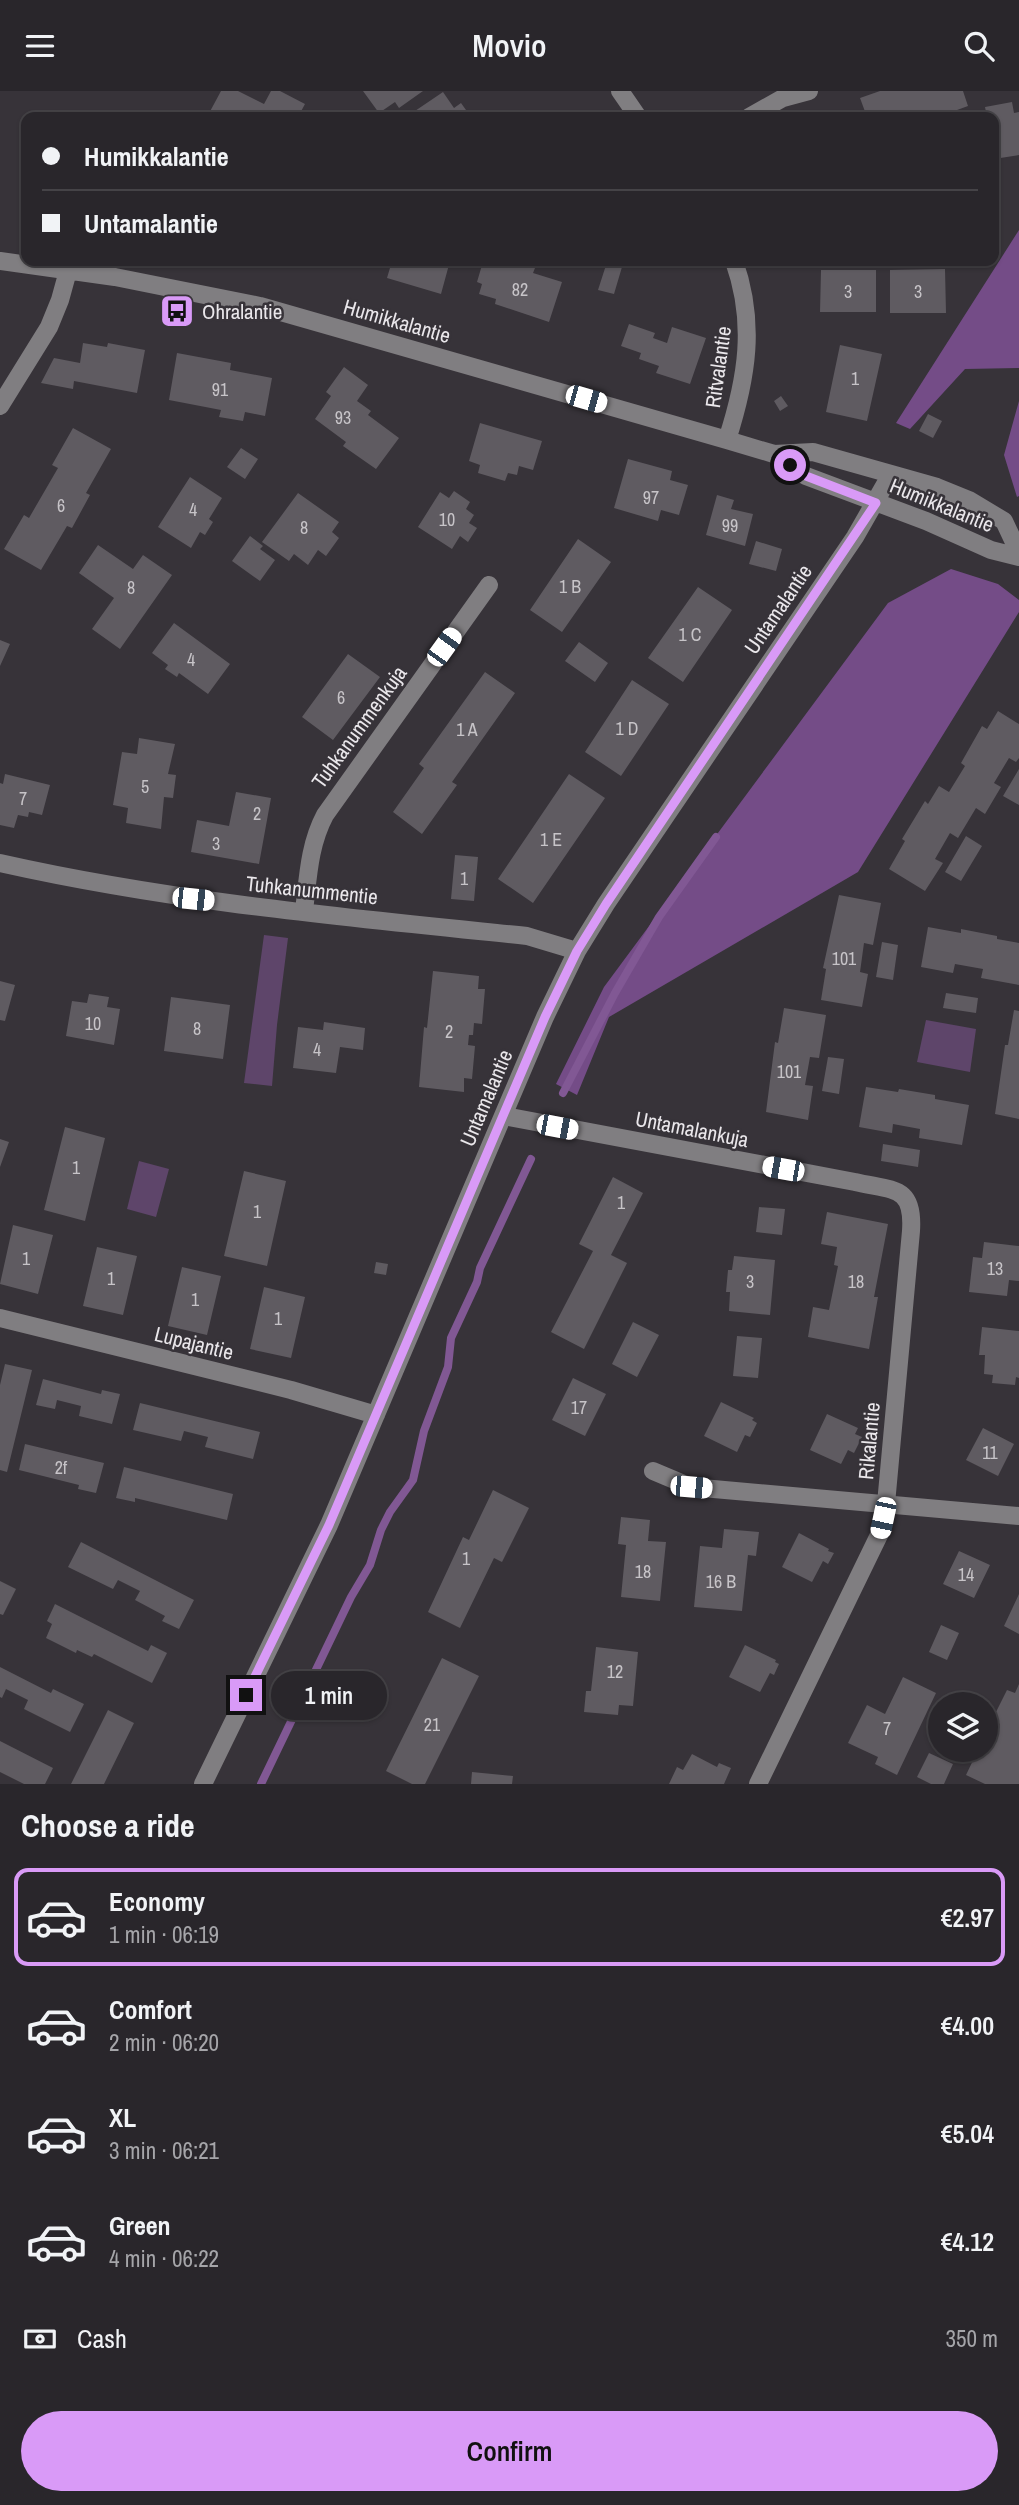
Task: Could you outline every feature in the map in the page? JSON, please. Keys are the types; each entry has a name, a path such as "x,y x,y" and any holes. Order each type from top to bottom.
{"street":[{"path":"620,91 635,112"},
{"path":"758,112 783,98 809,91"},
{"name":"Humikkalantie","path":"0,261 21,264"},
{"name":"Humikkalantie","path":"34,266 155,285 260,306 727,440 774,454 806,476 926,521 991,550 1019,555"},
{"name":"Ritvalantie","path":"727,440 736,412 745,364 748,317 743,287 736,266"},
{"path":"0,406 49,327 68,271"},
{"name":"Humikkalantie","path":"774,454 813,452 937,487 969,499 1004,521 1019,555"},
{"name":"Untamalantie","path":"203,1784 329,1525 545,1017 577,951 876,503 891,474"},
{"name":"Tuhkanummenkuja","path":"304,911 312,847 325,815 489,585"},
{"name":"Tuhkanummentie","path":"0,863 193,899 527,936 577,951"},
{"name":"Untamalankuja","path":"504,1116 855,1182 893,1191 909,1201"},
{"name":"Rikalantie","path":"758,1784 880,1533 886,1504 911,1231 909,1201"},
{"name":"Lupajantie","path":"0,1318 291,1390 376,1415"},
{"path":"653,1471 691,1487 1019,1516"}],"shaded area":[{"path":"1019,230 1019,368 965,369 910,429 896,423 996,266 999,266 999,261"},
{"path":"1019,401 1019,496 1017,497 1004,455"},
{"path":"951,569 998,584 1019,600 1019,612 858,872 609,1017 577,1095 556,1084 604,987 888,603"},
{"path":"264,935 288,938 272,1086 244,1083"},
{"path":"926,1020 976,1029 970,1072 917,1062"},
{"path":"139,1161 169,1169 156,1217 127,1209"}],"building":[{"path":"221,91 238,91 264,104 271,91 280,91 305,104 301,112 210,112"},
{"path":"363,91 423,91 399,108 395,102 378,112"},
{"path":"880,91 963,91 968,106 952,112 865,112 860,98"},
{"path":"443,92 454,108 461,103 467,112 413,112"},
{"path":"1012,102 1014,113 1019,112 1019,155 999,158 999,112 986,112 985,107"},
{"path":"391,266 449,266 441,294 387,278"},
{"path":"482,266 530,266 535,268 533,273 562,282 549,322 495,304 496,299 479,294 482,284 477,282"},
{"path":"606,266 622,267 614,294 598,290"},
{"path":"945,269 946,313 890,313 890,270"},
{"path":"821,270 876,270 876,312 820,312"},
{"path":"629,324 655,333 653,338 667,343 672,327 706,338 690,384 656,373 659,366 639,359 641,353 621,346"},
{"path":"83,343 107,347 108,343 145,350 137,393 74,381 73,389 41,383 54,358 80,363"},
{"path":"840,345 882,354 867,421 826,412"},
{"path":"177,353 231,363 230,370 272,378 265,416 245,412 243,421 219,417 221,410 169,400"},
{"path":"344,367 368,385 357,401 371,411 368,415 399,438 376,469 343,446 346,442 315,419 331,396 326,392"},
{"path":"781,396 788,406 780,411 774,401"},
{"path":"928,414 942,421 933,438 919,431"},
{"path":"480,423 542,441 533,470 519,466 517,475 508,473 505,481 478,473 480,465 469,461"},
{"path":"73,428 111,449 86,493 90,495 72,528 67,526 41,570 4,549 24,515 29,518 58,468 52,465"},
{"path":"241,448 258,459 245,479 227,467"},
{"path":"628,459 672,471 670,480 688,485 679,515 661,510 658,521 614,508"},
{"path":"190,477 222,498 209,519 213,522 205,535 200,532 191,548 158,527"},
{"path":"454,491 470,502 466,509 474,515 469,523 477,528 468,542 460,536 452,549 418,527 440,492 449,498"},
{"path":"298,493 339,522 332,532 339,538 326,556 318,550 308,565 294,554 289,561 262,542"},
{"path":"717,495 734,500 731,509 753,514 745,546 706,535"},
{"path":"250,536 263,546 260,549 275,560 260,581 232,561"},
{"path":"578,539 611,562 562,632 530,610"},
{"path":"756,541 782,549 776,571 749,564"},
{"path":"98,545 133,569 143,555 172,575 120,649 92,629 114,598 79,573"},
{"path":"698,587 732,610 683,682 648,658"},
{"path":"174,623 230,664 208,694 179,673 177,677 165,669 168,665 152,653"},
{"path":"0,640 10,644 0,666"},
{"path":"579,642 608,663 595,682 565,661"},
{"path":"348,654 380,677 333,740 302,717"},
{"path":"485,672 515,693 452,782 457,785 422,834 393,812 424,768 419,764"},
{"path":"632,680 669,704 621,776 585,752"},
{"path":"998,711 1019,724 1019,758 1016,762 1009,758 994,783 1001,787 985,814 976,808 958,838 950,833 935,859 943,863 925,891 889,869 905,841 902,839 925,801 928,804 939,786 949,792 965,766 961,763 982,726 987,729"},
{"path":"139,738 175,744 168,774 176,775 173,798 164,797 161,829 126,823 128,808 113,805 122,752 137,754"},
{"path":"1019,769 1019,805 1003,796"},
{"path":"5,774 50,785 42,815 29,812 28,817 18,815 14,828 0,825 0,783 3,784"},
{"path":"569,774 605,798 533,903 498,879"},
{"path":"236,792 271,798 259,864 191,852 197,820 229,826"},
{"path":"966,836 982,846 961,881 945,872"},
{"path":"455,855 478,857 474,901 451,899"},
{"path":"839,895 881,903 873,945 864,943 860,972 868,974 862,1007 821,1000 826,969 823,968"},
{"path":"928,927 961,933 961,929 1019,943 1019,985 981,978 983,969 955,964 953,973 921,967"},
{"path":"882,942 898,945 893,980 876,977"},
{"path":"433,971 479,976 478,989 485,989 482,1024 474,1023 473,1035 469,1035 468,1045 475,1046 472,1079 464,1078 464,1092 419,1087 424,1027 427,1028"},
{"path":"0,981 15,985 5,1021 0,1020"},
{"path":"946,993 978,998 976,1013 943,1008"},
{"path":"89,994 109,997 107,1007 120,1009 114,1045 66,1036 72,1001 87,1003"},
{"path":"171,997 230,1005 223,1059 164,1051"},
{"path":"784,1008 826,1015 819,1058 810,1057 805,1085 813,1086 808,1120 766,1112 775,1042 778,1043"},
{"path":"1014,1010 1019,1011 1019,1119 995,1114 1005,1045 1008,1045"},
{"path":"324,1022 365,1028 363,1050 340,1047 336,1073 293,1068 298,1027 323,1030"},
{"path":"828,1057 844,1059 839,1094 822,1091"},
{"path":"866,1087 935,1095 935,1099 969,1105 962,1145 919,1138 920,1129 893,1124 892,1133 859,1127"},
{"path":"65,1127 105,1138 85,1221 44,1210"},
{"path":"0,1139 9,1142 0,1167"},
{"path":"883,1144 920,1150 918,1167 881,1161"},
{"path":"244,1171 286,1181 267,1266 224,1256"},
{"path":"613,1177 643,1193 611,1255 627,1263 584,1349 551,1332 593,1251 579,1244"},
{"path":"759,1207 785,1209 782,1235 756,1232"},
{"path":"827,1212 888,1224 874,1297 878,1297 869,1349 808,1337 813,1307 829,1310 838,1266 834,1265 837,1247 821,1244"},
{"path":"13,1225 53,1235 38,1294 0,1284"},
{"path":"984,1242 1019,1246 1019,1281 1009,1280 1007,1296 969,1292 973,1257 982,1258"},
{"path":"97,1247 137,1256 123,1315 83,1306"},
{"path":"734,1256 775,1260 770,1315 729,1311 730,1292 726,1292 728,1270 732,1270"},
{"path":"376,1262 388,1264 386,1275 374,1273"},
{"path":"182,1267 221,1276 207,1335 168,1326"},
{"path":"264,1287 305,1297 291,1358 250,1349"},
{"path":"633,1322 659,1335 637,1377 612,1364"},
{"path":"982,1327 1019,1331 1019,1378 1016,1377 1015,1385 992,1383 993,1375 984,1374 985,1355 979,1355"},
{"path":"737,1336 762,1338 758,1378 733,1376"},
{"path":"5,1364 32,1370 7,1472 0,1470 0,1385"},
{"path":"573,1378 606,1394 585,1436 552,1420"},
{"path":"43,1379 101,1394 102,1390 120,1394 112,1424 79,1416 81,1406 57,1400 55,1409 36,1405"},
{"path":"721,1402 754,1418 752,1420 757,1423 750,1437 745,1435 737,1452 704,1436"},
{"path":"140,1403 260,1432 253,1459 205,1447 208,1437 184,1431 181,1441 133,1430"},
{"path":"827,1414 858,1428 855,1434 862,1437 854,1453 848,1450 841,1464 810,1450"},
{"path":"983,1428 1014,1444 998,1476 966,1460"},
{"path":"25,1444 104,1463 96,1493 78,1489 79,1485 19,1470"},
{"path":"124,1467 233,1494 227,1520 135,1498 135,1502 116,1498"},
{"path":"493,1490 529,1508 502,1562 494,1558 460,1628 428,1612 463,1537 469,1540"},
{"path":"621,1517 650,1520 648,1541 666,1542 660,1601 621,1597 626,1545 618,1544"},
{"path":"724,1529 759,1532 756,1556 748,1555 742,1611 694,1607 700,1546 722,1548"},
{"path":"799,1533 834,1553 828,1564 823,1561 812,1582 782,1567"},
{"path":"81,1542 194,1600 179,1629 162,1621 165,1616 135,1600 140,1591 118,1580 113,1589 68,1567"},
{"path":"959,1551 990,1565 974,1598 943,1584"},
{"path":"0,1581 16,1589 3,1615 0,1614"},
{"path":"1019,1594 1019,1634 1004,1626"},
{"path":"55,1604 148,1651 151,1645 167,1653 152,1683 94,1654 92,1657 77,1650 76,1653 46,1638 52,1624 47,1621"},
{"path":"941,1625 959,1633 947,1660 929,1652"},
{"path":"745,1645 779,1664 774,1675 770,1673 760,1692 729,1677"},
{"path":"596,1647 638,1652 633,1706 619,1705 618,1715 584,1712 586,1691 591,1691"},
{"path":"442,1658 479,1676 425,1784 412,1784 386,1771"},
{"path":"0,1667 51,1693 53,1689 84,1704 70,1732 24,1709 28,1700 6,1689 2,1698 0,1697"},
{"path":"903,1677 934,1692 928,1692 928,1710 897,1775 875,1764 878,1757 848,1743 867,1705 885,1714"},
{"path":"1019,1684 1019,1784 985,1784 966,1775 972,1762 998,1762 998,1708 1007,1690 1015,1693"},
{"path":"108,1710 134,1723 104,1784 71,1784"},
{"path":"0,1741 53,1768 45,1784 24,1784 0,1772"},
{"path":"692,1754 717,1767 719,1763 731,1768 724,1784 669,1784 677,1767 683,1770"},
{"path":"928,1755 928,1762 953,1764 944,1784 931,1784 917,1777"},
{"path":"472,1772 513,1776 512,1784 471,1784"}],"waterway":[{"path":"563,1093 615,993 659,917 716,837"},
{"path":"261,1784 351,1597 370,1565 381,1530 390,1512 413,1480 424,1431 448,1367 451,1338 531,1159"}],"place":[{"name":"Ohralantie","path":"177,311"}],"route":[{"path":"246,1695 329,1525 545,1017 577,951 876,503 806,476 790,465"}]}
